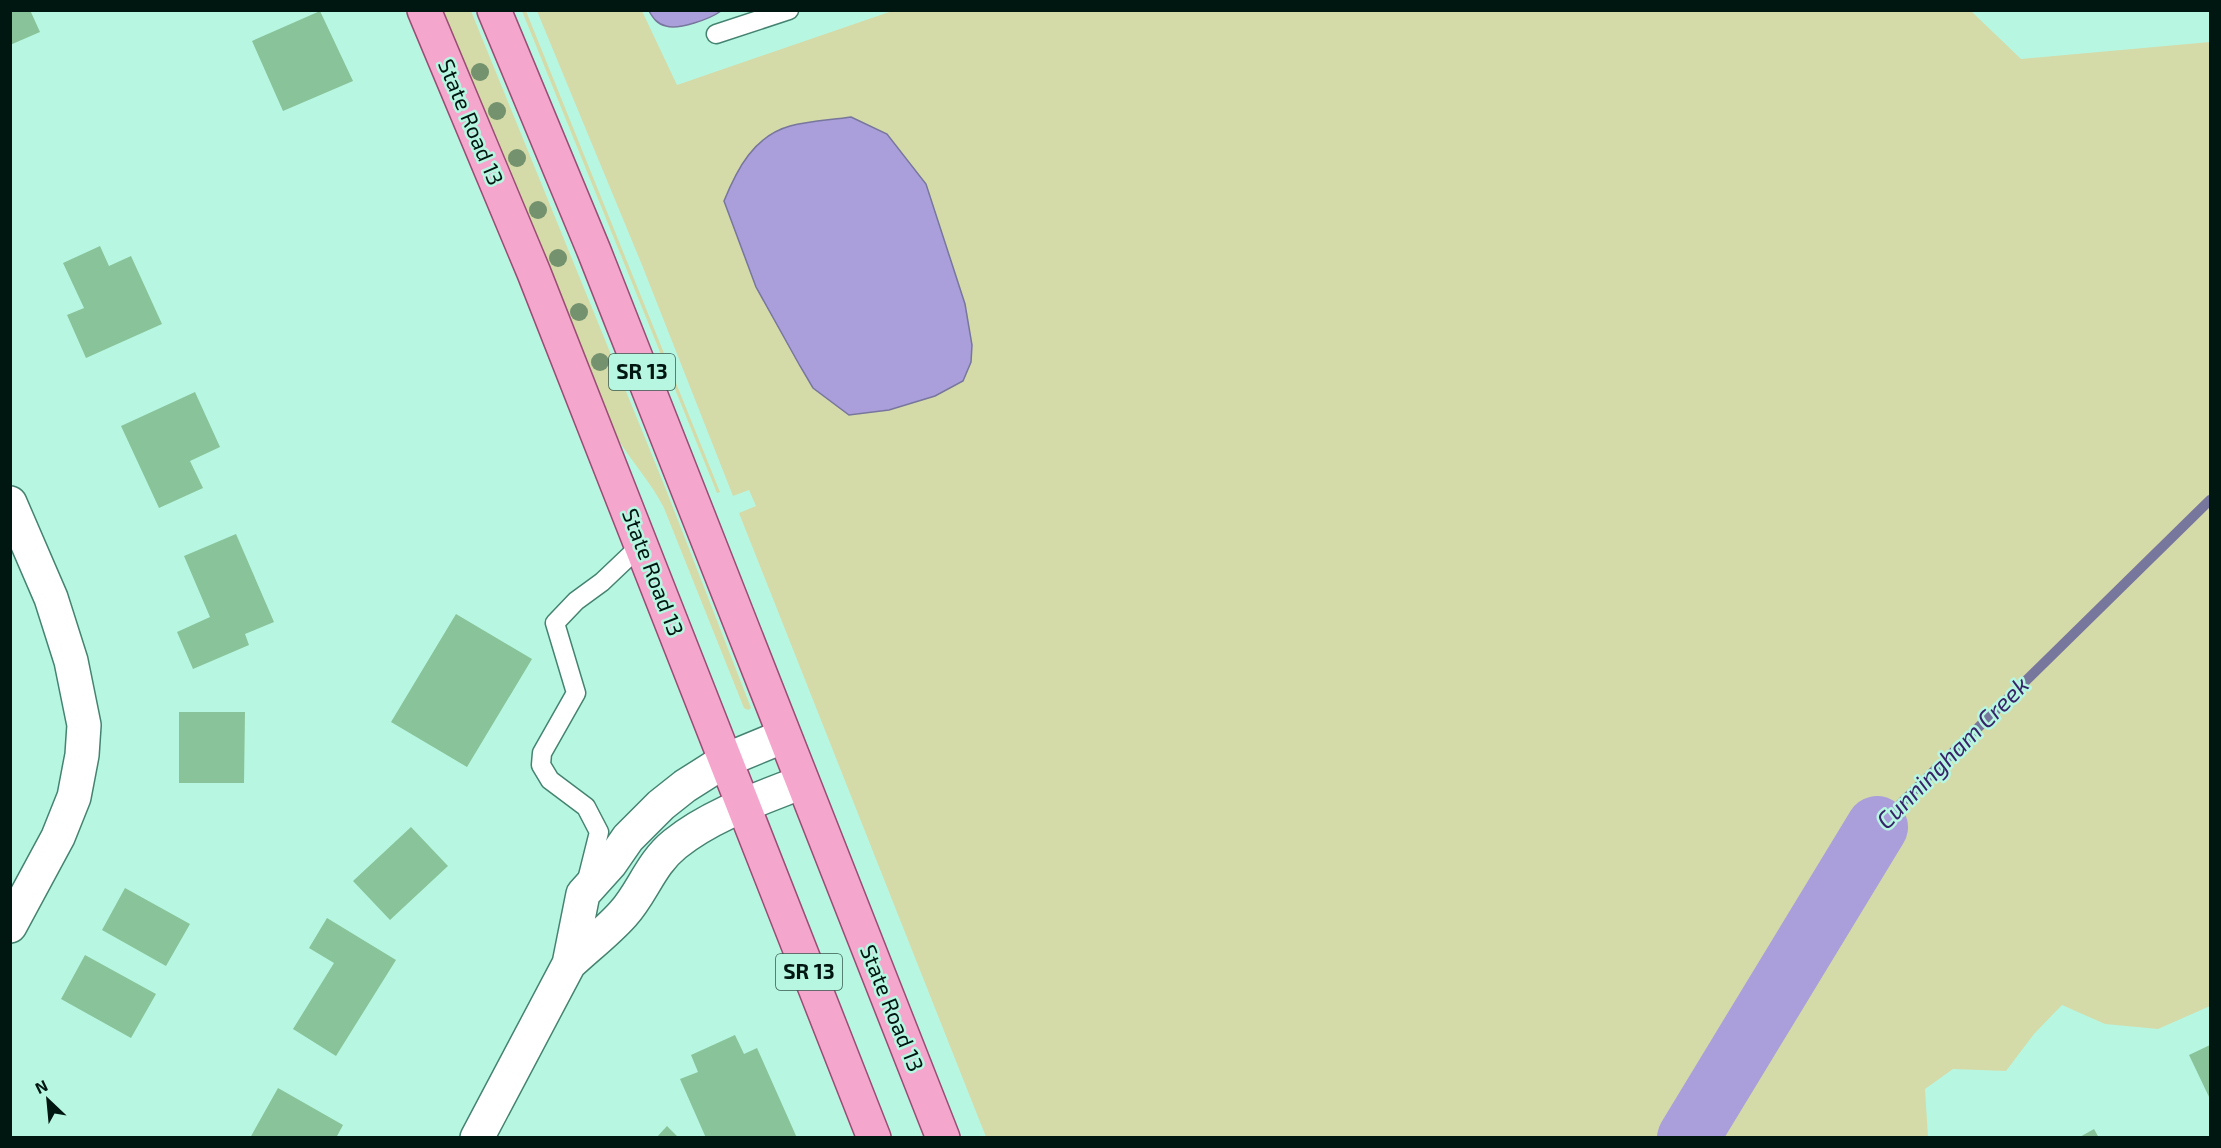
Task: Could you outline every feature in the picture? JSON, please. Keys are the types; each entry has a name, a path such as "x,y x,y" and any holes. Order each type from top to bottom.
{"main road":[{"name":"State Road 13","path":"424,10 534,273 874,1137"},
{"name":"State Road 13","path":"494,10 594,251 943,1137"}],"street":[{"path":"10,502 51,598 71,661 84,725 82,755 74,797 58,837 10,926"},
{"path":"477,1137 569,964 584,894 610,864 628,838 661,805 685,786 726,760 784,736"},
{"path":"569,964 624,913 652,867 674,845 703,826 802,782"}],"lane":[{"path":"716,34 789,10"},
{"path":"584,894 595,855 598,832 586,807 550,780 540,765 542,753 576,693 555,623 576,601 602,582 642,544"}],"green space":[{"path":"895,10 1970,10 2021,59 2210,42 2210,1006 2158,1029 2105,1024 2062,1005 2034,1034 2006,1071 1953,1069 1925,1089 1928,1137 986,1137 739,513 756,506 749,490 733,496 642,265 537,11 642,11 677,85","holes":["887,134 926,184 965,304 972,345 971,362 963,381"]},
{"path":"443,11 471,11 665,487 751,708 748,710 744,708 664,508 616,436"},
{"path":"522,11 526,11 720,492 717,493"}],"shaded area":[{"path":"649,11 721,11 694,23 672,27 658,22"},
{"path":"851,117 887,134 926,184 965,304 972,345 971,362 963,381 935,396 889,410 849,415 813,388 800,366 756,287 724,201 748,155 766,137 790,126"}],"building":[{"path":"10,10 30,10 40,32 10,45"},
{"path":"320,11 353,81 283,111 252,41"},
{"path":"100,246 109,266 131,256 162,324 86,358 67,315 84,308 63,263"},
{"path":"195,392 220,447 190,461 203,488 159,508 121,426"},
{"path":"236,534 274,622 245,634 249,645 193,669 177,632 210,617 184,556"},
{"path":"456,614 532,659 467,767 391,722"},
{"path":"179,712 245,712 244,783 179,783"},
{"path":"411,827 448,866 390,920 353,881"},
{"path":"125,888 190,924 166,966 102,930"},
{"path":"327,918 396,960 336,1056 293,1029 334,963 309,948"},
{"path":"85,955 156,994 131,1038 61,999"},
{"path":"735,1035 744,1054 757,1048 797,1138 706,1138 680,1079 698,1072 691,1055"},
{"path":"2210,1045 2210,1099 2189,1055"},
{"path":"278,1088 343,1125 336,1138 250,1138"},
{"path":"667,1126 679,1138 656,1138"},
{"path":"2094,1129 2099,1138 2078,1138"}],"waterway":[{"name":"Cunningham Creek","path":"1877,827 2210,500"},
{"name":"Cunningham Creek","path":"1688,1138 1877,827"}]}
